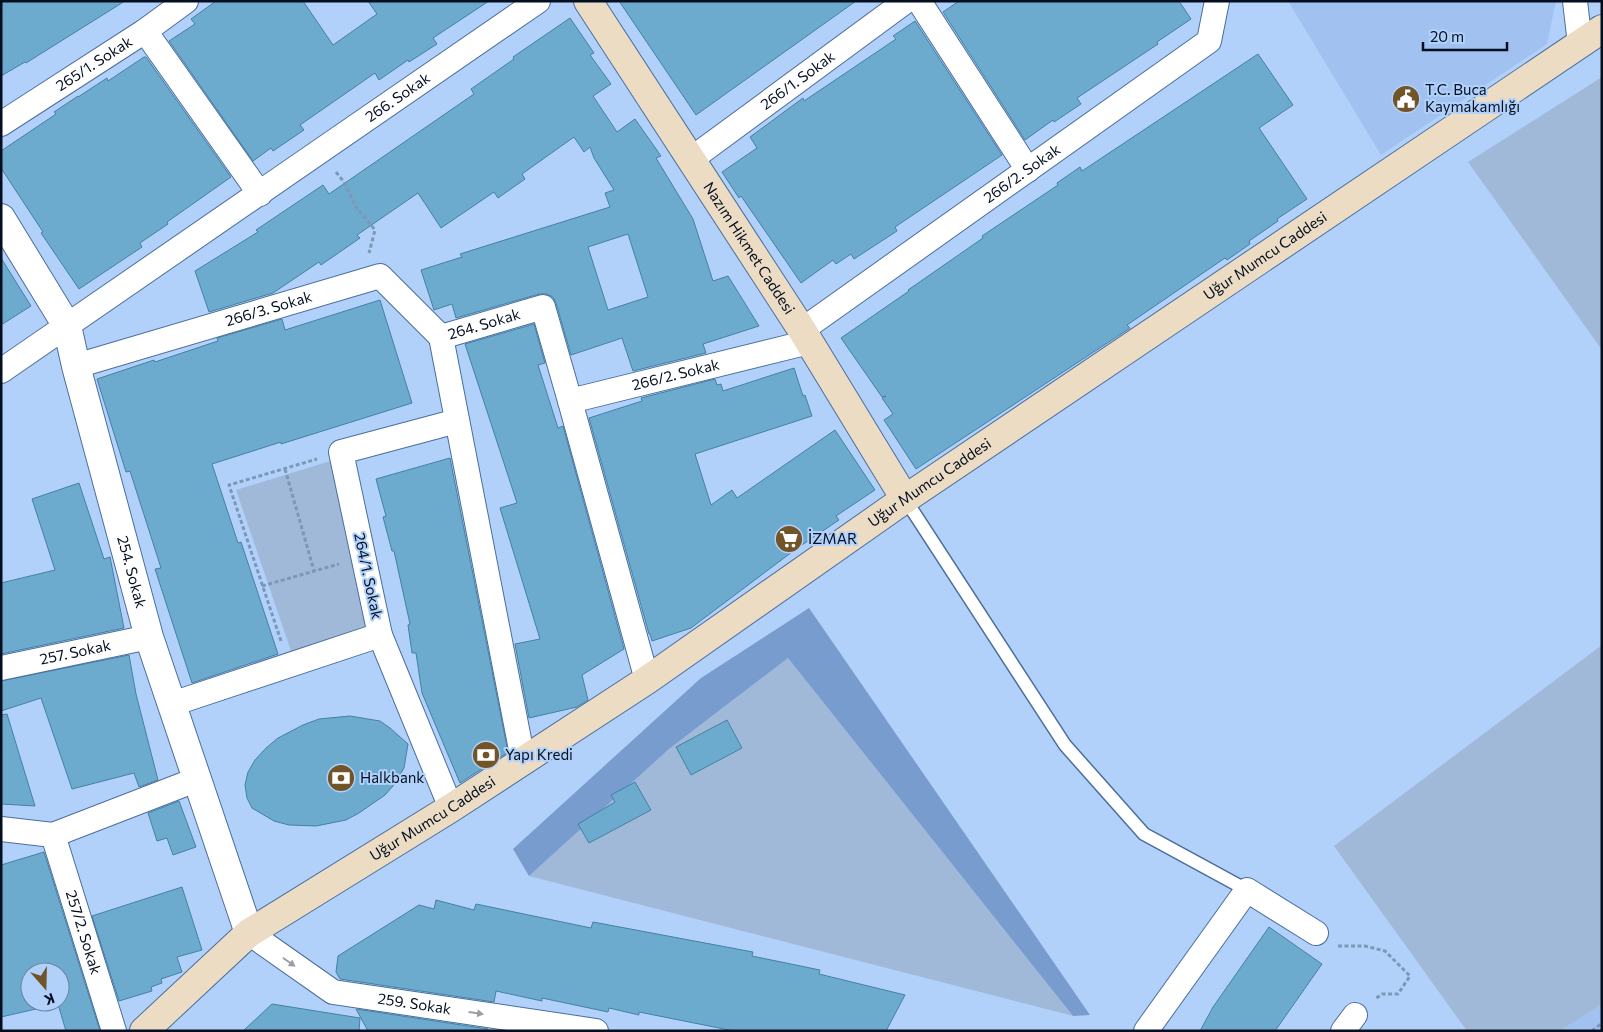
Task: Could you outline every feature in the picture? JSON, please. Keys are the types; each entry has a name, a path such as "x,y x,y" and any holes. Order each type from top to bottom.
{"main road":[{"name":"Nazım Hikmet Caddesi","path":"588,1 806,336 905,499"},
{"name":"Uğur Mumcu Caddesi","path":"144,1031 250,934 451,808 647,680 905,499 1602,29"}],"street":[{"name":"265/1. Sokak","path":"1,124 145,31 186,1"},
{"name":"266. Sokak","path":"1,372 538,1"},
{"name":"266/1. Sokak","path":"690,160 906,1"},
{"path":"919,1 1028,170"},
{"name":"266/2. Sokak","path":"570,401 806,336 1028,170 1209,41 1217,1"},
{"path":"1575,1 1580,44"},
{"path":"145,31 260,194"},
{"name":"254. Sokak","path":"1,218 67,326 149,637 250,934"},
{"path":"368,279 380,276 441,336"},
{"name":"266/3. Sokak","path":"76,366 368,279"},
{"name":"264. Sokak","path":"523,760 441,336 543,307 647,680"},
{"path":"341,452 457,422"},
{"name":"264/1. Sokak","path":"341,452 380,635 451,808"},
{"path":"172,704 380,635"},
{"name":"257. Sokak","path":"1,668 149,637"},
{"path":"1,829 53,835 198,779"},
{"name":"257/2. Sokak","path":"53,835 114,1031"},
{"path":"1146,1031 1248,890 1316,933"},
{"name":"259. Sokak","path":"250,934 333,992 596,1031"}],"lane":[{"path":"905,499 1064,744 1144,834 1248,890"}],"path":[{"path":"320,152 344,182 356,207 375,230 370,251 368,279"},
{"path":"289,665 229,485 341,452"},
{"path":"285,469 314,571"},
{"path":"262,586 364,557"},
{"path":"1316,933 1337,946 1365,946 1385,951 1410,976 1398,994 1382,994 1349,1023"},
{"path":"1592,1031 1602,1023"}],"shaded area":[{"name":"T.C. Buca Kaymakamlığı","path":"1288,1 1556,1 1547,44 1381,155"},
{"path":"1602,77 1602,350 1468,162"},
{"path":"337,459 371,628 292,654 236,490"},
{"path":"809,608 1090,1015 1073,1016 788,658 669,749 529,876 513,849 701,678"},
{"path":"1602,645 1602,1004 1560,1031 1467,1031 1334,846"},
{"path":"788,658 1073,1016 529,876 669,749"},
{"path":"1602,1004 1602,1031 1560,1031"}],"building":[{"path":"1,1 125,1 26,63 1,76"},
{"path":"216,1 303,1 333,45 377,14 368,1 489,1 433,38 437,44 409,62 408,60 379,80 375,73 300,125 304,130 273,151 271,148 253,161 169,41 195,24 191,19"},
{"path":"619,1 856,1 696,115"},
{"path":"959,1 1179,1 1191,19 1157,42 1158,44 1077,98 1081,104 1054,122 1053,120 1025,140 943,12"},
{"path":"570,18 594,53 590,55 611,84 593,96 617,132 635,119 661,156 656,158 693,219 713,281 728,276 759,326 703,344 706,353 633,371 622,338 571,355 556,303 553,297 547,294 539,294 456,318 452,304 434,310 421,270 462,257 460,254 610,207 605,193 614,190 594,158 590,147 584,152 574,137 522,174 525,179 498,198 494,192 441,228 418,193 357,235 360,238 321,265 319,262 273,293 209,312 195,271 258,232 256,230 323,185 329,194 474,94 471,89 514,59 513,57","holes":["628,234 648,297 608,310 588,247"]},
{"path":"915,21 1002,155 895,227 897,231 854,259 851,254 836,264 833,260 801,283 741,196 739,198 722,172 757,148 750,137 803,98 804,101 896,39 893,36"},
{"path":"1258,54 1293,105 1259,128 1307,199 1249,241 1250,244 1227,260 1225,258 1127,325 1130,328 916,469 884,420 893,414 882,398 886,396 882,397 841,338 983,238 982,236 1058,185 1057,183 1080,167 1082,171"},
{"path":"146,57 231,177 140,243 142,247 79,289 41,233 43,232 1,168 1,151 56,114 54,112 78,96 107,78 108,81"},
{"path":"1,258 31,306 1,325"},
{"path":"380,300 412,403 212,464 238,543 241,542 278,654 192,683 155,569 161,568 130,471 126,472 97,379 218,341 217,338 282,319 285,330"},
{"path":"534,324 545,363 538,365 558,428 563,426 624,649 582,675 588,700 577,707 529,718 515,644 540,639 500,508 517,503 465,344"},
{"path":"794,368 812,416 695,454 711,505 732,490 737,498 835,430 875,490 836,516 839,520 796,549 691,628 652,641 589,418 642,401 641,398 715,379 717,385 721,384 723,391"},
{"path":"450,458 508,752 460,783 422,693 416,653 412,653 408,625 410,624 394,551 392,551 383,517 386,516 376,479"},
{"path":"79,483 104,559 110,557 124,628 1,654 1,583 55,570 32,499"},
{"path":"129,655 136,694 158,780 139,787 134,773 72,789 41,698 1,711 1,681"},
{"path":"7,714 35,806 1,804 1,715"},
{"path":"350,716 380,721 408,744 404,768 385,795 346,820 316,826 289,825 274,821 252,808 247,798 245,785 248,772 255,760 266,748 278,738 303,725 319,719"},
{"path":"727,720 742,748 691,775 676,747"},
{"path":"635,782 651,810 589,843 578,824 615,802 611,795"},
{"path":"179,801 196,847 173,855 167,838 157,841 148,813"},
{"path":"44,852 100,1031 66,1031 60,1012 70,1012 70,962 20,962 20,1012 23,1012 1,1017 1,865"},
{"path":"182,887 202,950 177,957 182,972 161,979 162,983 151,987 152,991 119,1001 92,916"},
{"path":"436,900 474,910 476,904 591,928 593,922 753,952 752,956 820,970 819,974 905,995 886,1031 734,1031 639,1012 639,1015 609,1008 608,1012 542,998 542,1001 496,991 494,1002 340,979 336,972 338,956 419,905 434,909"},
{"path":"1269,927 1322,964 1275,1031 1200,1031 1213,1007"},
{"path":"272,1004 360,1018 359,1031 243,1031"},
{"path":"356,1009 488,1029 488,1031 368,1031"}],"place":[{"name":"T.C. Buca Kaymakamlığı","path":"1406,99"},
{"name":"İZMAR","path":"789,539"},
{"name":"Yapı Kredi","path":"486,755"},
{"name":"Halkbank","path":"341,778"}]}
